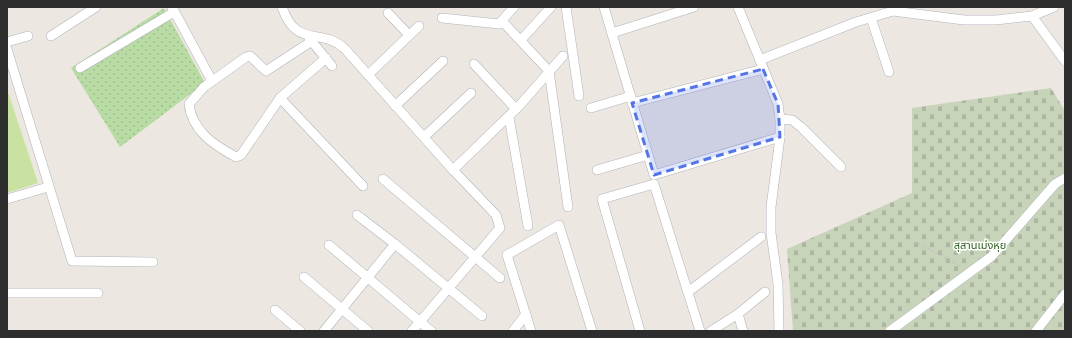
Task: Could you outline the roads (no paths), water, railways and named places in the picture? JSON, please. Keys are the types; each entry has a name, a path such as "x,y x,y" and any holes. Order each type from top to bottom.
{"street":[{"path":"51,36 96,7"},
{"path":"282,7 286,21 293,28 310,39 332,66"},
{"path":"442,18 499,24 514,7"},
{"path":"521,40 551,7"},
{"path":"566,7 579,96"},
{"path":"604,7 654,175 780,137"},
{"path":"612,33 694,7"},
{"path":"738,7 778,104 780,119 780,137 772,207 771,233 778,284 779,331"},
{"path":"760,60 893,9 910,10 964,20 996,20 1032,16 1054,7"},
{"path":"80,68 173,10 212,81"},
{"path":"388,12 409,35"},
{"path":"1032,16 1065,61"},
{"path":"871,18 889,72"},
{"path":"502,21 549,71 568,207"},
{"path":"368,75 419,26"},
{"path":"7,42 28,36"},
{"path":"326,58 280,98 241,155 236,157 213,143 201,132 190,116 189,104 212,81 250,56 266,71 310,39 332,40 338,43 453,170 496,215 500,228 412,331"},
{"path":"7,49 48,187 72,261 152,262"},
{"path":"453,170 516,109 563,56"},
{"path":"395,106 443,61"},
{"path":"474,64 516,109"},
{"path":"591,108 632,100 763,69"},
{"path":"424,137 471,93"},
{"path":"280,98 364,186"},
{"path":"509,116 528,226"},
{"path":"780,119 792,120 801,127 841,167"},
{"path":"596,170 648,155"},
{"path":"890,331 992,256 1055,184 1065,178"},
{"path":"383,179 500,278"},
{"path":"640,331 602,199 654,184 700,331"},
{"path":"7,199 48,187"},
{"path":"357,215 395,244 448,290 482,316"},
{"path":"531,331 507,255 559,225 592,331"},
{"path":"688,292 761,237"},
{"path":"324,331 395,244"},
{"path":"329,245 432,331"},
{"path":"304,277 368,331"},
{"path":"711,331 738,314 766,292"},
{"path":"7,293 98,293"},
{"path":"1036,331 1065,294"},
{"path":"275,310 300,331"},
{"path":"513,331 526,314"},
{"path":"738,314 743,331"}],"park label":[{"name":"สุสานเม่งหุย","path":"980,245"}]}
